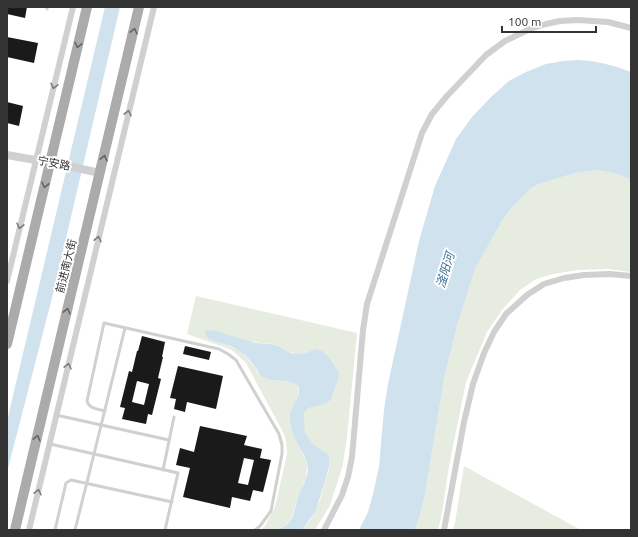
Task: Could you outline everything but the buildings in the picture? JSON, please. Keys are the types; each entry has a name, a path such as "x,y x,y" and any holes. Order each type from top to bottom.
{"main road":[{"path":"7,344 87,7"},
{"name":"前进南大街","path":"15,530 139,7"}],"street":[{"path":"7,281 73,7"},
{"path":"28,530 154,7"},
{"path":"324,530 342,495 352,457 363,330 367,304 422,133 432,114 486,55 505,41 530,29 560,21 578,20 608,22 631,28"},
{"name":"宁安路","path":"7,155 50,162 100,173"},
{"path":"444,530 464,422 473,384 484,353 494,332 506,314 527,294 544,284 564,278 584,275 610,274 631,276"}],"lane":[{"path":"105,411 90,407 87,401 104,323 219,349 234,357 279,434 282,445 282,454 271,511 260,526 255,530"},
{"path":"75,530 125,328"},
{"path":"56,415 169,440"},
{"path":"163,470 174,417"},
{"path":"49,444 178,473 166,530"},
{"path":"55,530 66,483 71,480 172,502"}],"shaded area":[{"path":"597,170 618,174 631,180 631,272 608,269 578,270 553,274 536,279 520,290 502,310 487,332 466,382 438,530 415,530 425,494 445,374 457,326 475,269 503,219 531,188 539,184 575,173"},
{"path":"196,296 357,333 343,464 329,507 315,530 302,530 312,518 318,506 329,469 330,460 326,453 312,445 306,435 304,413 312,406 331,400 337,383 311,351 296,354 273,344 207,338 239,350 263,377 293,382 297,385 299,390 290,425 307,464 306,478 290,521 284,526 274,530 261,530 265,526 275,507 287,454 286,441 284,434 246,363 232,350 187,334"},
{"path":"464,466 581,530 453,530"}],"water":[{"path":"105,7 120,7 53,294 7,472 7,421"},
{"name":"滏阳河","path":"578,60 592,61 618,67 631,72 631,180 618,174 597,170 575,173 539,184 531,188 503,219 475,269 457,326 445,374 425,494 415,530 359,530 368,512 379,467 388,384 419,241 435,186 456,139 472,117 509,81 546,64"},
{"path":"207,330 216,331 255,343 272,344 291,353 306,353 315,349 322,351 329,357 339,373 331,400 321,405 311,407 304,413 305,432 312,444 327,453 330,464 316,511 302,530 274,530 289,523 307,475 307,463 290,423 291,413 299,393 298,386 292,382 271,380 262,376 240,351 231,346 207,338 205,333"}]}
